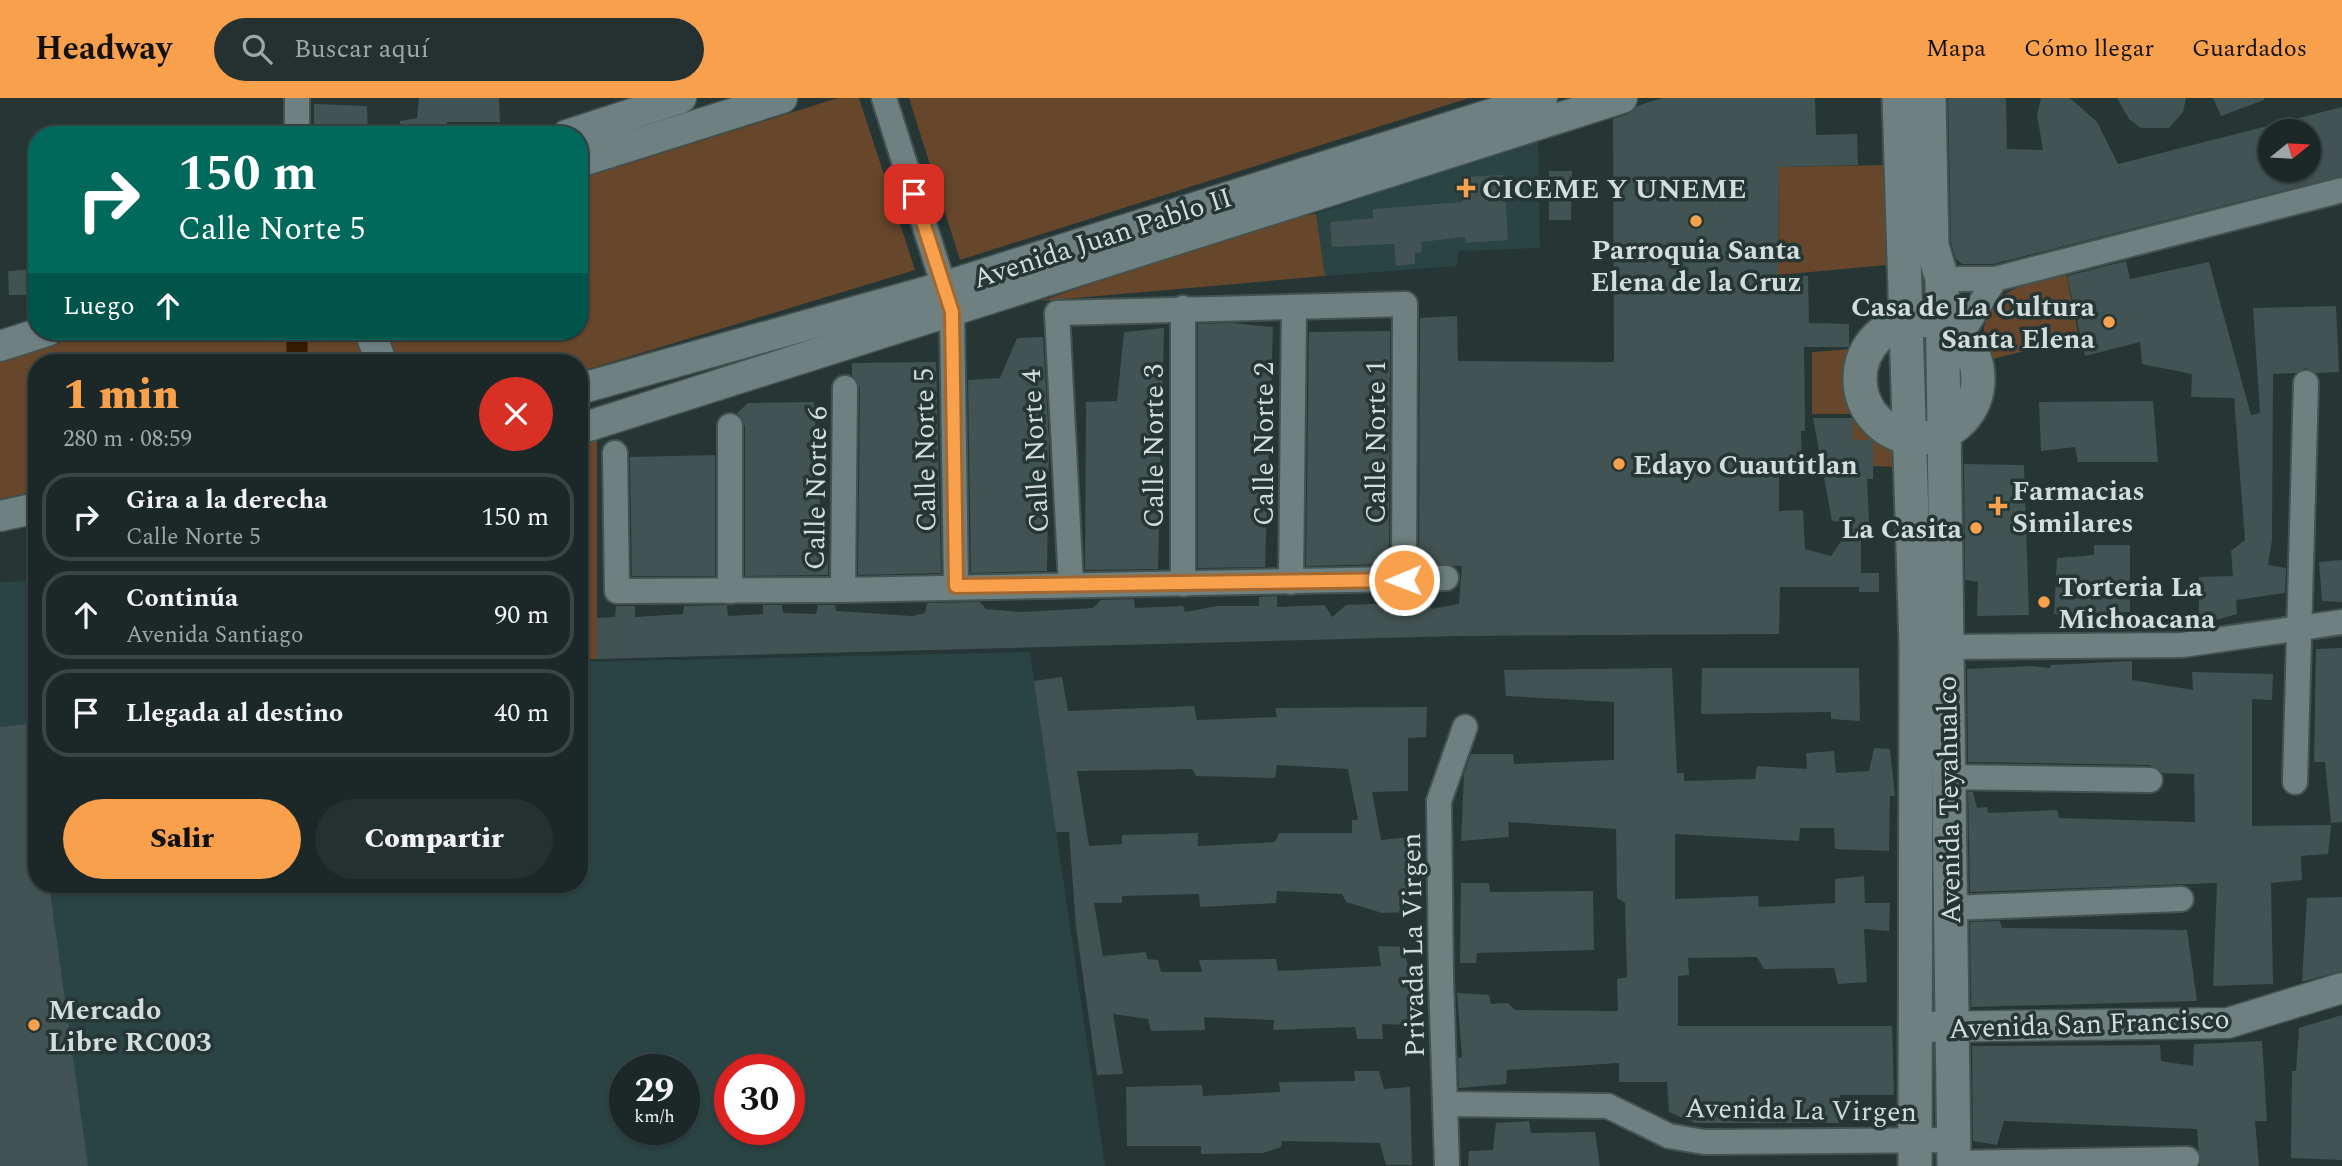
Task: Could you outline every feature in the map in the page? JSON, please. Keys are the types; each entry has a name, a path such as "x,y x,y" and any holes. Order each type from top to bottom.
{"main road":[{"name":"Avenida Teyahualco","path":"1899,98 1916,645 1915,1153"},
{"name":"Avenida Teyahualco","path":"1929,98 1932,246 1951,331 1943,433 1954,1156"},
{"path":"1943,433 1909,438 1888,429 1871,414 1862,392 1861,369 1869,348 1889,327 1906,321 1930,321 1951,331"}],"street":[{"path":"297,98 297,126"},
{"path":"588,128 681,98"},
{"path":"588,159 782,98"},
{"name":"Calle Norte 5","path":"884,98 947,300 956,586"},
{"name":"Avenida Juan Pablo II","path":"588,387 947,300 1542,98"},
{"path":"588,426 947,300 1622,98"},
{"path":"1941,278 1995,279 2342,190"},
{"path":"1951,331 1995,279"},
{"name":"Calle Norte 1","path":"1294,307 1405,304 1404,580"},
{"path":"1183,308 1294,307"},
{"name":"Calle Norte 2","path":"1292,582 1294,307"},
{"name":"Calle Norte 4","path":"1071,585 1057,313 1183,308"},
{"name":"Calle Norte 3","path":"1183,308 1184,584"},
{"path":"0,346 28,337"},
{"path":"2295,782 2306,383"},
{"name":"Calle Norte 6","path":"843,590 845,388"},
{"path":"730,426 730,591"},
{"path":"615,453 617,591 843,590 1446,578"},
{"path":"0,516 28,510"},
{"path":"1945,647 2182,645 2342,622"},
{"name":"Privada La Virgen","path":"1447,1166 1439,802 1465,727"},
{"path":"1948,777 2150,780"},
{"path":"1950,908 2181,899"},
{"name":"Avenida San Francisco","path":"1915,1027 2228,1023 2342,988"},
{"name":"Avenida La Virgen","path":"1445,1104 1608,1106 1669,1136 1704,1142 1954,1156 2187,1158"}],"shaded area":[{"path":"838,98 859,98 915,270 588,369 588,354 396,354 390,340 588,340 588,176"},
{"path":"909,98 1469,98 960,260"},
{"name":"CICEME Y UNEME","path":"1538,138 1540,248 1459,251 1457,266 1325,276 1316,214"},
{"path":"1885,165 1887,265 1778,275 1779,167"},
{"path":"1316,214 1325,276 1041,301 1277,219"},
{"path":"2066,273 2079,337 1993,359 1985,344 1983,332 1996,303 2014,289"},
{"path":"68,340 359,340 364,354 28,354 28,493 0,499 0,362"},
{"path":"1852,349 1847,376 1852,402 1867,423 1892,436 1896,467 1873,466 1853,441 1852,414 1812,414 1812,352"},
{"path":"597,440 597,659 588,659 588,442"},
{"path":"28,581 28,893 588,893 588,662 1030,652 1105,1166 0,1166 0,582"}],"building":[{"path":"419,98 499,98 500,122 447,122 447,126 400,126 400,121 417,118"},
{"path":"1662,98 1815,98 1816,135 1857,134 1858,165 1779,167 1778,276 1808,276 1809,323 1849,324 1849,347 1804,347 1805,431 1801,431 1802,463 1779,463 1779,511 1803,510 1805,549 1831,556 1853,523 1832,521 1813,418 1853,418 1853,441 1873,439 1873,479 1867,479 1869,524 1861,524 1861,573 1879,573 1879,592 1859,592 1859,587 1780,587 1779,634 1459,636 597,659 597,618 615,617 616,606 635,606 635,617 683,614 684,606 727,605 728,616 763,614 763,605 782,605 783,613 816,614 818,605 835,605 836,611 912,616 925,613 927,603 980,602 986,609 1022,612 1093,608 1101,600 1134,599 1135,608 1183,606 1185,612 1217,606 1259,606 1259,597 1277,596 1277,607 1325,605 1332,617 1346,605 1396,603 1396,608 1429,602 1431,609 1459,604 1462,566 1419,564 1420,318 1457,316 1458,361 1614,362 1613,119 1628,114 1637,106"},
{"path":"1948,98 2006,98 2007,149 2043,150 2037,115 2041,98 2070,98 2097,122 2118,164 2258,128 2258,182 2318,182 1993,264 1962,264 1956,259 1951,243"},
{"path":"2117,98 2186,98 2183,112 2169,128 2141,128 2129,119"},
{"path":"2213,98 2264,98 2264,100 2221,116"},
{"path":"314,104 367,106 368,126 314,126"},
{"path":"2342,107 2342,176 2321,181 2321,119 2295,119"},
{"path":"1549,171 1572,171 1571,220 1549,220"},
{"path":"1504,175 1508,240 1466,243 1465,237 1421,242 1422,252 1415,253 1415,264 1396,266 1394,244 1332,247 1330,222 1373,218 1373,209 1463,202 1462,177"},
{"path":"2126,261 2130,279 2209,262 2251,415 2260,413 2253,308 2336,306 2339,372 2316,373 2306,368 2296,373 2273,374 2272,540 2268,565 2286,568 2285,593 2236,600 2237,614 2199,625 2199,577 2233,576 2231,551 2245,540 2234,398 2191,397 2192,374 2142,364 2140,342 2085,356 2067,276"},
{"path":"28,270 28,295 9,295 8,271"},
{"path":"1232,323 1273,327 1265,567 1198,568 1198,324"},
{"path":"1164,328 1158,569 1085,570 1086,402 1117,401 1124,332"},
{"path":"1390,331 1389,564 1306,566 1309,332"},
{"path":"1043,337 1049,441 1047,571 971,573 968,380 1000,378 1017,338"},
{"path":"936,362 941,573 858,575 860,388 852,375 852,363"},
{"path":"2153,401 2158,462 2078,462 2075,447 2041,451 2039,402"},
{"path":"814,402 824,568 828,558 828,575 745,576 745,426 737,413 748,403"},
{"path":"715,455 715,576 632,576 630,457"},
{"path":"1964,464 2024,465 2029,615 1977,616 1978,582 1965,580"},
{"path":"2094,545 2130,545 2130,612 2054,614 2057,558 2094,555"},
{"path":"2342,560 2342,602 2322,601 2319,562"},
{"path":"2342,648 2342,822 2331,823 2325,762 2314,762 2316,649"},
{"path":"2132,661 2132,680 2193,690 2192,672 2273,674 2272,700 2252,699 2252,826 2331,825 2328,854 2301,856 2302,880 2271,883 2273,984 2213,986 2217,883 1970,892 1968,792 1973,792 1977,808 1987,807 1988,813 2057,810 2059,818 2195,822 2194,774 2163,773 2150,765 1968,762 1967,669 2030,666 2050,668 2051,665"},
{"path":"1672,668 1677,773 1684,773 1684,781 1755,779 1757,766 1807,769 1806,753 1834,751 1836,773 1869,771 1874,748 1890,749 1895,796 1890,796 1889,851 1835,849 1834,828 1800,828 1799,841 1675,834 1675,899 1758,896 1759,907 1835,903 1835,879 1864,876 1865,903 1890,903 1889,931 1864,929 1867,982 1838,984 1834,968 1764,969 1757,957 1688,958 1689,975 1678,976 1678,1026 1892,1026 1894,1095 1840,1095 1841,1123 1695,1123 1669,1112 1667,1082 1619,1082 1619,1063 1507,1070 1506,1084 1459,1088 1458,1058 1462,1057 1457,993 1489,995 1491,1004 1508,1003 1515,1010 1618,1011 1617,979 1627,977 1625,903 1617,898 1616,829 1508,822 1509,837 1461,841 1464,774 1471,754 1513,754 1514,764 1614,760 1614,702 1506,696 1504,670"},
{"path":"1702,668 1859,668 1860,721 1831,719 1831,712 1701,714"},
{"path":"1062,677 1068,711 1194,706 1197,720 1277,717 1275,708 1427,707 1426,737 1408,738 1408,791 1372,792 1381,840 1409,837 1410,912 1382,913 1346,902 1342,894 1277,891 1276,903 1200,907 1199,894 1122,896 1122,903 1094,903 1103,956 1146,952 1147,959 1158,960 1161,972 1202,972 1199,960 1276,959 1278,971 1381,966 1378,946 1404,947 1410,976 1411,1025 1382,1024 1383,1039 1357,1039 1355,1027 1273,1030 1274,1020 1204,1017 1205,1030 1151,1031 1148,1019 1113,1014 1123,1074 1097,1075 1076,927 1069,832 1056,832 1034,681","holes":["1277,765 1348,769 1358,820 1352,820 1352,833 1279,833 1275,842 1198,846 1198,833 1122,835 1122,844 1089,846 1077,771 1192,769 1196,776 1275,778"]},
{"name":"Mercado Libre RC003","path":"27,724 28,893 50,893 88,1166 0,1166 0,727"},
{"path":"1461,883 1489,883 1490,892 1593,891 1594,950 1477,953 1476,963 1460,963"},
{"path":"2342,897 2342,971 2302,982 2307,898"},
{"path":"2000,921 2002,928 2187,930 2197,1001 1971,1007 1970,922"},
{"path":"2342,1015 2342,1160 2291,1158 2292,1071 2296,1071 2299,1028"},
{"path":"2262,1041 2267,1121 2255,1121 2259,1166 2200,1166 2197,1129 2004,1121 1997,1145 1973,1141 1972,1046 2160,1045 2161,1061 2193,1066 2194,1044"},
{"path":"1354,1071 1379,1071 1384,1089 1410,1087 1412,1165 1386,1165 1380,1143 1282,1141 1281,1147 1263,1153 1201,1154 1201,1146 1127,1146 1126,1087 1202,1085 1203,1096 1280,1092 1279,1082 1355,1081"},
{"path":"1529,1121 1531,1133 1595,1132 1600,1166 1468,1166 1469,1151 1493,1150 1496,1123"}],"waterway":[{"path":"297,340 297,354"}],"place":[{"name":"CICEME Y UNEME","path":"1466,188"},
{"name":"Parroquia Santa Elena de la Cruz","path":"1696,221"},
{"name":"Casa de La Cultura Santa Elena","path":"2109,322"},
{"name":"Edayo Cuautitlan","path":"1619,464"},
{"name":"Farmacias Similares","path":"1998,506"},
{"name":"La Casita","path":"1976,528"},
{"name":"Torteria La Michoacana","path":"2044,602"},
{"name":"Mercado Libre RC003","path":"34,1025"}],"route":[{"path":"914,194 952,312 956,586 1404,580"}]}
